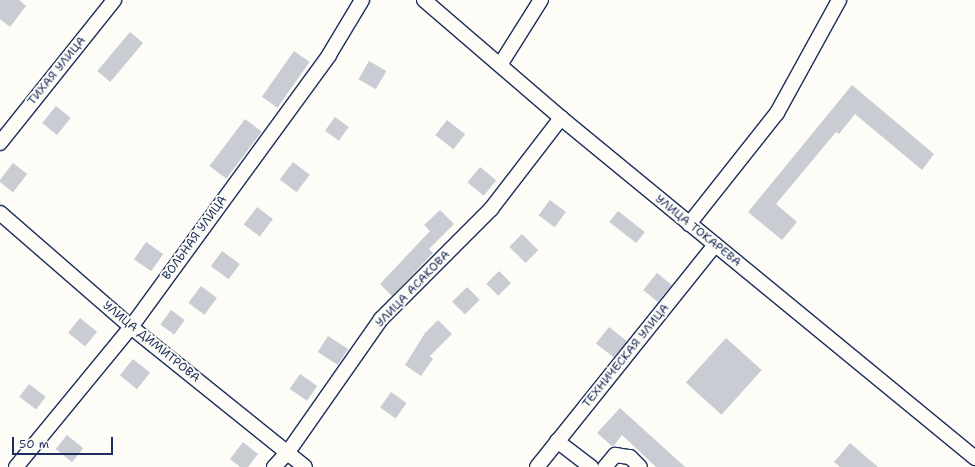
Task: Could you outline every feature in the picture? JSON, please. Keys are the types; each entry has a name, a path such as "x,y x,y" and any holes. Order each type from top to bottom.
{"street":[{"name":"ТИХАЯ УЛИЦА","path":"0,143 114,0"},
{"name":"ВОЛЬНАЯ УЛИЦА","path":"16,467 131,327 329,55 362,0"},
{"name":"УЛИЦА ТОКАРЕВА","path":"424,0 561,118 975,458"},
{"path":"500,65 541,0"},
{"path":"690,224 777,113 839,0"},
{"name":"УЛИЦА АСАКОВА","path":"274,467 288,452 381,319 491,209 561,118"},
{"name":"УЛИЦА ДИМИТРОВА","path":"0,214 131,327 305,467"},
{"name":"ТЕХНИЧЕСКАЯ УЛИЦА","path":"537,467 715,245"},
{"path":"557,441 591,467"},
{"path":"605,467 615,455 630,457 640,467"}],"building":[{"path":"0,0 19,0 26,6 10,27 0,19"},
{"path":"130,32 143,43 110,82 97,71"},
{"path":"294,51 310,62 277,108 262,97"},
{"path":"369,61 386,71 376,89 358,79"},
{"path":"852,85 934,154 922,170 855,114 839,134 836,132 776,204 797,222 782,240 748,212"},
{"path":"56,106 71,118 57,135 42,123"},
{"path":"335,117 349,127 339,141 325,131"},
{"path":"245,119 262,132 226,179 209,166"},
{"path":"447,120 465,134 453,149 435,135"},
{"path":"293,162 310,175 297,192 280,180"},
{"path":"13,163 27,174 13,192 0,182 0,180"},
{"path":"480,167 496,180 484,196 467,183"},
{"path":"550,200 566,212 555,227 539,215"},
{"path":"257,207 273,219 260,237 244,225"},
{"path":"440,210 454,224 429,249 433,253 392,296 380,284 430,231 424,225"},
{"path":"618,211 645,232 636,243 609,222"},
{"path":"522,234 538,250 526,263 509,247"},
{"path":"146,242 163,254 151,271 134,259"},
{"path":"222,251 240,264 229,279 211,266"},
{"path":"499,271 511,283 498,296 486,284"},
{"path":"657,273 672,285 658,302 643,290"},
{"path":"201,286 217,298 204,315 188,303"},
{"path":"467,287 480,300 465,315 452,302"},
{"path":"171,310 185,320 174,335 160,325"},
{"path":"80,318 97,332 85,347 68,333"},
{"path":"438,320 452,334 430,356 433,359 421,376 405,365 425,333"},
{"path":"609,327 627,341 614,358 596,344"},
{"path":"328,336 348,349 338,365 318,352"},
{"path":"726,338 762,370 722,415 686,383"},
{"path":"133,359 150,373 137,389 120,375"},
{"path":"300,374 317,386 307,401 290,389"},
{"path":"29,384 46,397 36,409 19,397"},
{"path":"391,392 407,403 396,418 380,408"},
{"path":"620,408 685,467 656,467 622,435 613,447 597,433"},
{"path":"67,435 83,448 72,462 56,449"},
{"path":"243,442 258,454 248,467 240,467 230,459"},
{"path":"850,443 878,467 840,467 834,462"}]}
